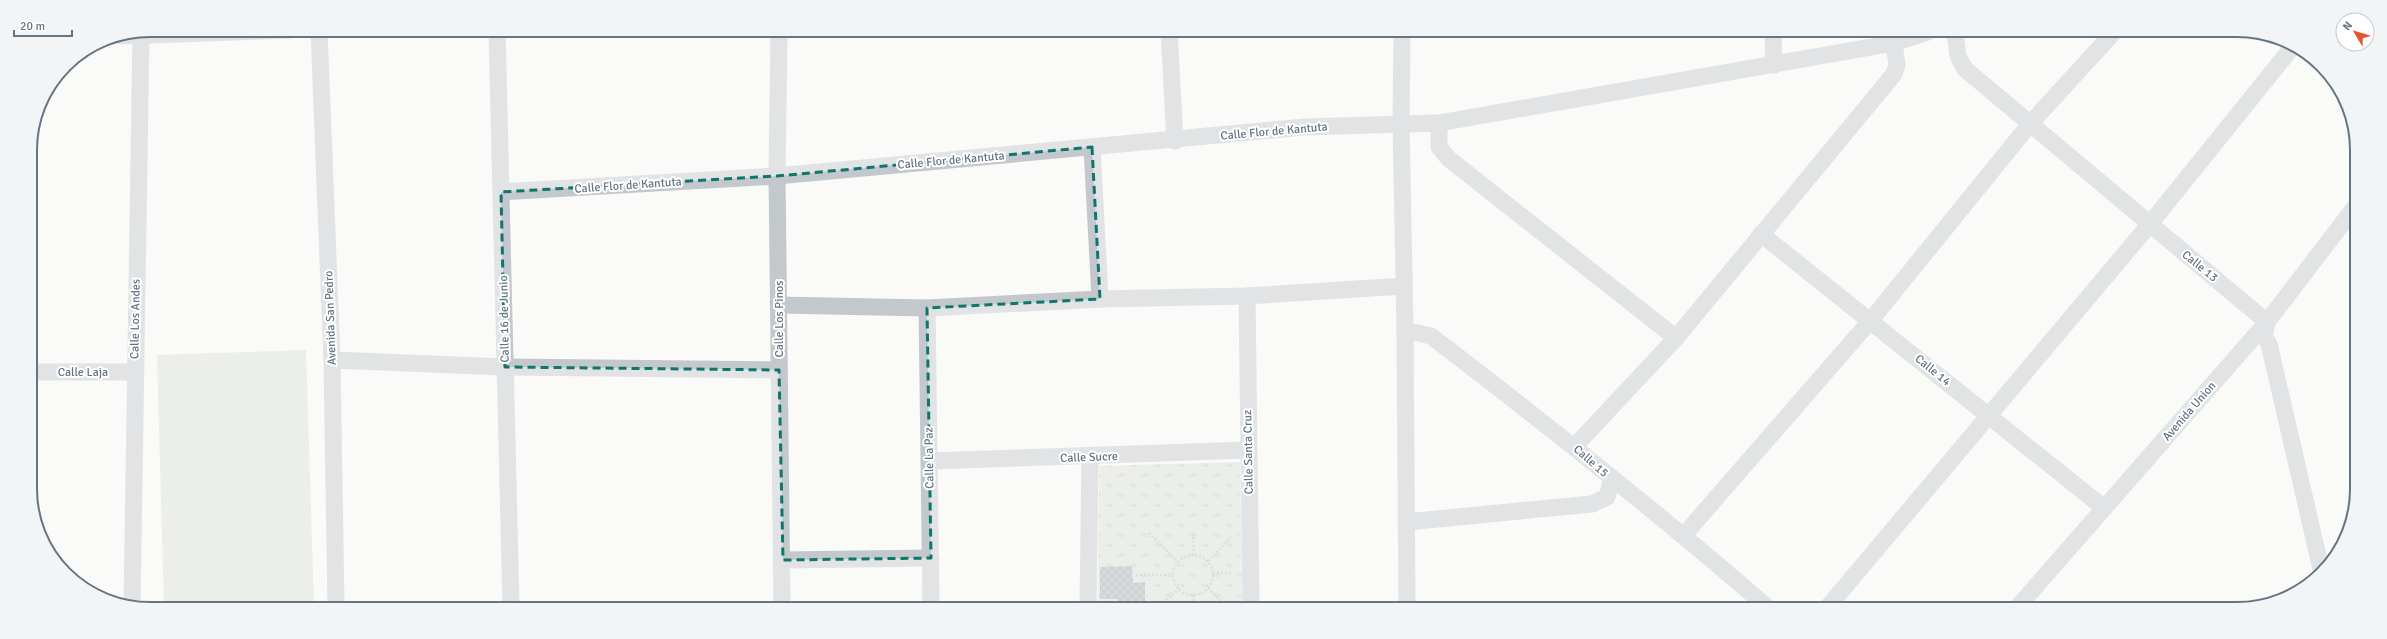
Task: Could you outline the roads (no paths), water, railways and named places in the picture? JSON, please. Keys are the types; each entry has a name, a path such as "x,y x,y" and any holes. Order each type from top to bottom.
{"street":[{"name":"Avenida San Pedro","path":"319,37 332,360 336,602"},
{"name":"Calle 16 de Junio","path":"497,37 511,602"},
{"name":"Calle Los Pinos","path":"779,37 777,176 780,305 779,370 783,560 782,602"},
{"path":"1169,37 1175,140"},
{"path":"1402,37 1400,123 1405,330 1407,602"},
{"path":"1773,37 1774,65"},
{"name":"Calle Flor de Kantuta","path":"501,192 777,176 1305,127 1439,123 1774,65 1894,43 1913,37"},
{"name":"Calle 13","path":"1956,37 1958,56 1965,69 2029,125 2267,322"},
{"path":"1684,535 1871,320 2029,125 2109,37"},
{"name":"Calle Los Andes","path":"132,601 134,372 141,38"},
{"path":"1575,446 1676,338 1894,74 1897,65 1894,43"},
{"path":"1832,602 2149,225 2290,50"},
{"path":"1439,123 1439,147 1449,159 1676,338"},
{"path":"1092,147 1100,299"},
{"name":"Avenida Union","path":"2021,602 2267,322 2350,214"},
{"name":"Calle 14","path":"1761,234 1871,320 2104,508"},
{"path":"780,305 927,308 1100,299 1247,296 1404,286"},
{"name":"Calle Santa Cruz","path":"1247,296 1251,602"},
{"name":"Calle La Paz","path":"927,308 931,602"},
{"path":"2267,322 2264,336 2269,344 2320,566"},
{"name":"Calle 15","path":"1405,330 1431,336 1575,446 1612,478 1684,535 1761,602"},
{"path":"332,360 505,367 779,370"},
{"name":"Calle Laja","path":"37,372 134,372"},
{"name":"Calle Sucre","path":"930,461 1090,457 1248,450"},
{"path":"1088,602 1090,457"},
{"path":"1406,522 1592,504 1607,496 1612,478"},
{"path":"783,560 931,558"}]}
